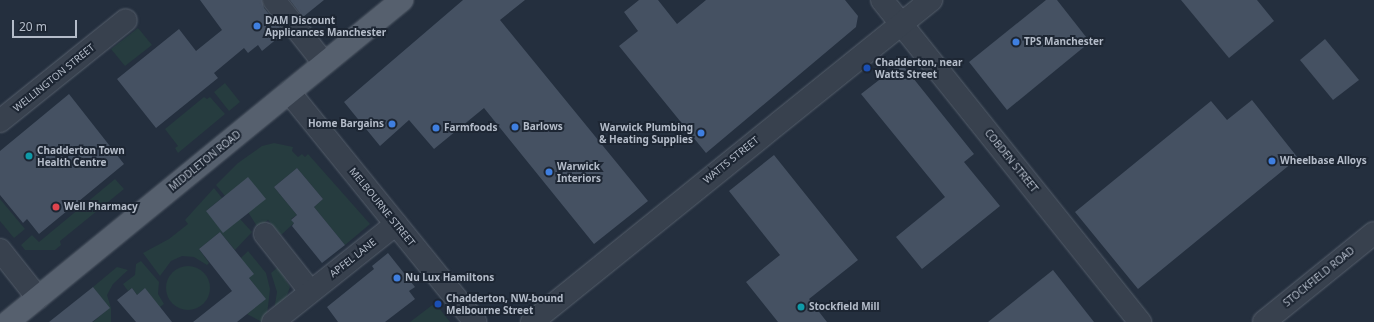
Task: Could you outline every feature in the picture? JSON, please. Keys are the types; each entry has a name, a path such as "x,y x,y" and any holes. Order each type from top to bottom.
{"main road":[{"name":"MIDDLETON ROAD","path":"8,322 402,0"}],"street":[{"path":"274,0 324,63"},
{"name":"COBDEN STREET","path":"882,0 1140,322"},
{"name":"WATTS STREET","path":"532,322 931,0"},
{"name":"WELLINGTON STREET","path":"0,121 126,20"},
{"name":"MELBOURNE STREET","path":"289,92 475,322"},
{"name":"APFEL LANE","path":"272,322 396,224"},
{"name":"STOCKFIELD ROAD","path":"1264,322 1374,233"},
{"path":"265,234 310,291"},
{"path":"0,250 38,298"}],"green space":[{"path":"138,28 152,45 125,66 111,49"},
{"path":"225,83 240,102 229,111 214,92"},
{"path":"204,97 207,99 210,97 225,114 178,153 175,148 178,146 165,129"},
{"path":"274,143 293,147 292,151 298,157 302,154 305,157 308,154 370,224 345,245 314,207 323,199 297,168 274,187 297,215 291,219 294,223 281,235 268,220 258,228 248,212 225,196 216,185 238,163 262,146"},
{"path":"115,179 124,189 60,241 61,245 55,250 25,250 21,245 32,235 39,242"},
{"path":"214,188 222,198 206,211 240,219 252,232 235,250 220,232 199,249 209,263 207,265 194,257 182,256 171,261 160,276 143,253 169,239 188,224 185,220"},
{"path":"0,199 25,229 14,238 0,221"},
{"path":"248,251 266,273 270,289 267,315 262,322 247,314 265,299 249,278 241,258"},
{"path":"141,261 159,282 158,294 164,304 160,307 145,289 137,295 132,288 128,291 123,284 135,275 136,264"},
{"path":"184,266 192,266 204,272 210,284 210,292 204,304 192,310 184,310 172,304 166,292 166,284 172,272"},
{"path":"117,267 128,270 113,284 107,295 111,308 111,322 93,322 109,308 93,287"},
{"path":"278,267 290,287 286,298 274,310 277,292 271,273"},
{"path":"435,303 450,322 410,322"}],"building":[{"path":"200,0 262,0 264,8 284,33 262,51 258,45 248,53 244,48 214,73 218,78 156,128 117,79 179,29 196,51 222,30"},
{"path":"290,0 324,0 303,17"},
{"path":"463,0 525,0 500,20 648,201 594,244 484,108 434,149 409,120 380,146 344,102"},
{"path":"639,0 658,0 677,24 706,0 845,0 858,16 856,27 706,153 619,46 638,31 624,12"},
{"path":"1046,0 1057,0 1090,42 1007,110 969,62"},
{"path":"1181,0 1257,0 1274,21 1229,58"},
{"path":"1325,39 1359,80 1333,100 1300,60"},
{"path":"901,63 974,154 964,162 1000,206 922,269 896,237 945,197 861,94"},
{"name":"Chadderton Town Health Centre","path":"69,94 124,164 39,234 27,219 23,223 0,195 0,151"},
{"path":"1252,100 1298,158 1138,289 1075,212 1211,101 1227,120"},
{"path":"774,155 858,260 809,299 827,322 778,322 746,282 780,255 729,191"},
{"path":"297,168 323,199 314,207 345,245 322,263 292,226 294,223 291,220 297,215 274,187"},
{"path":"248,177 266,199 223,233 206,211"},
{"path":"220,232 254,274 249,278 266,299 237,322 193,322 232,291 199,249"},
{"path":"388,253 415,287 409,291 415,299 385,322 338,322 327,307 374,269 372,266"},
{"path":"1053,270 1094,322 988,322"},
{"path":"93,287 110,308 92,322 49,322"},
{"path":"132,288 137,295 145,288 172,322 136,322 117,300"}],"place":[{"name":"DAM Discount Applicances Manchester","path":"257,26"},
{"name":"TPS Manchester","path":"1016,42"},
{"name":"Chadderton, near Watts Street","path":"867,68"},
{"name":"Home Bargains","path":"392,124"},
{"name":"Barlows","path":"515,127"},
{"name":"Farmfoods","path":"436,128"},
{"name":"Warwick Plumbing & Heating Supplies","path":"701,133"},
{"name":"Chadderton Town Health Centre","path":"29,156"},
{"name":"Wheelbase Alloys","path":"1272,161"},
{"name":"Warwick Interiors","path":"549,172"},
{"name":"Well Pharmacy","path":"56,207"},
{"name":"Nu Lux Hamiltons","path":"397,278"},
{"name":"Chadderton, NW-bound Melbourne Street","path":"438,304"},
{"name":"Stockfield Mill","path":"801,307"}]}
